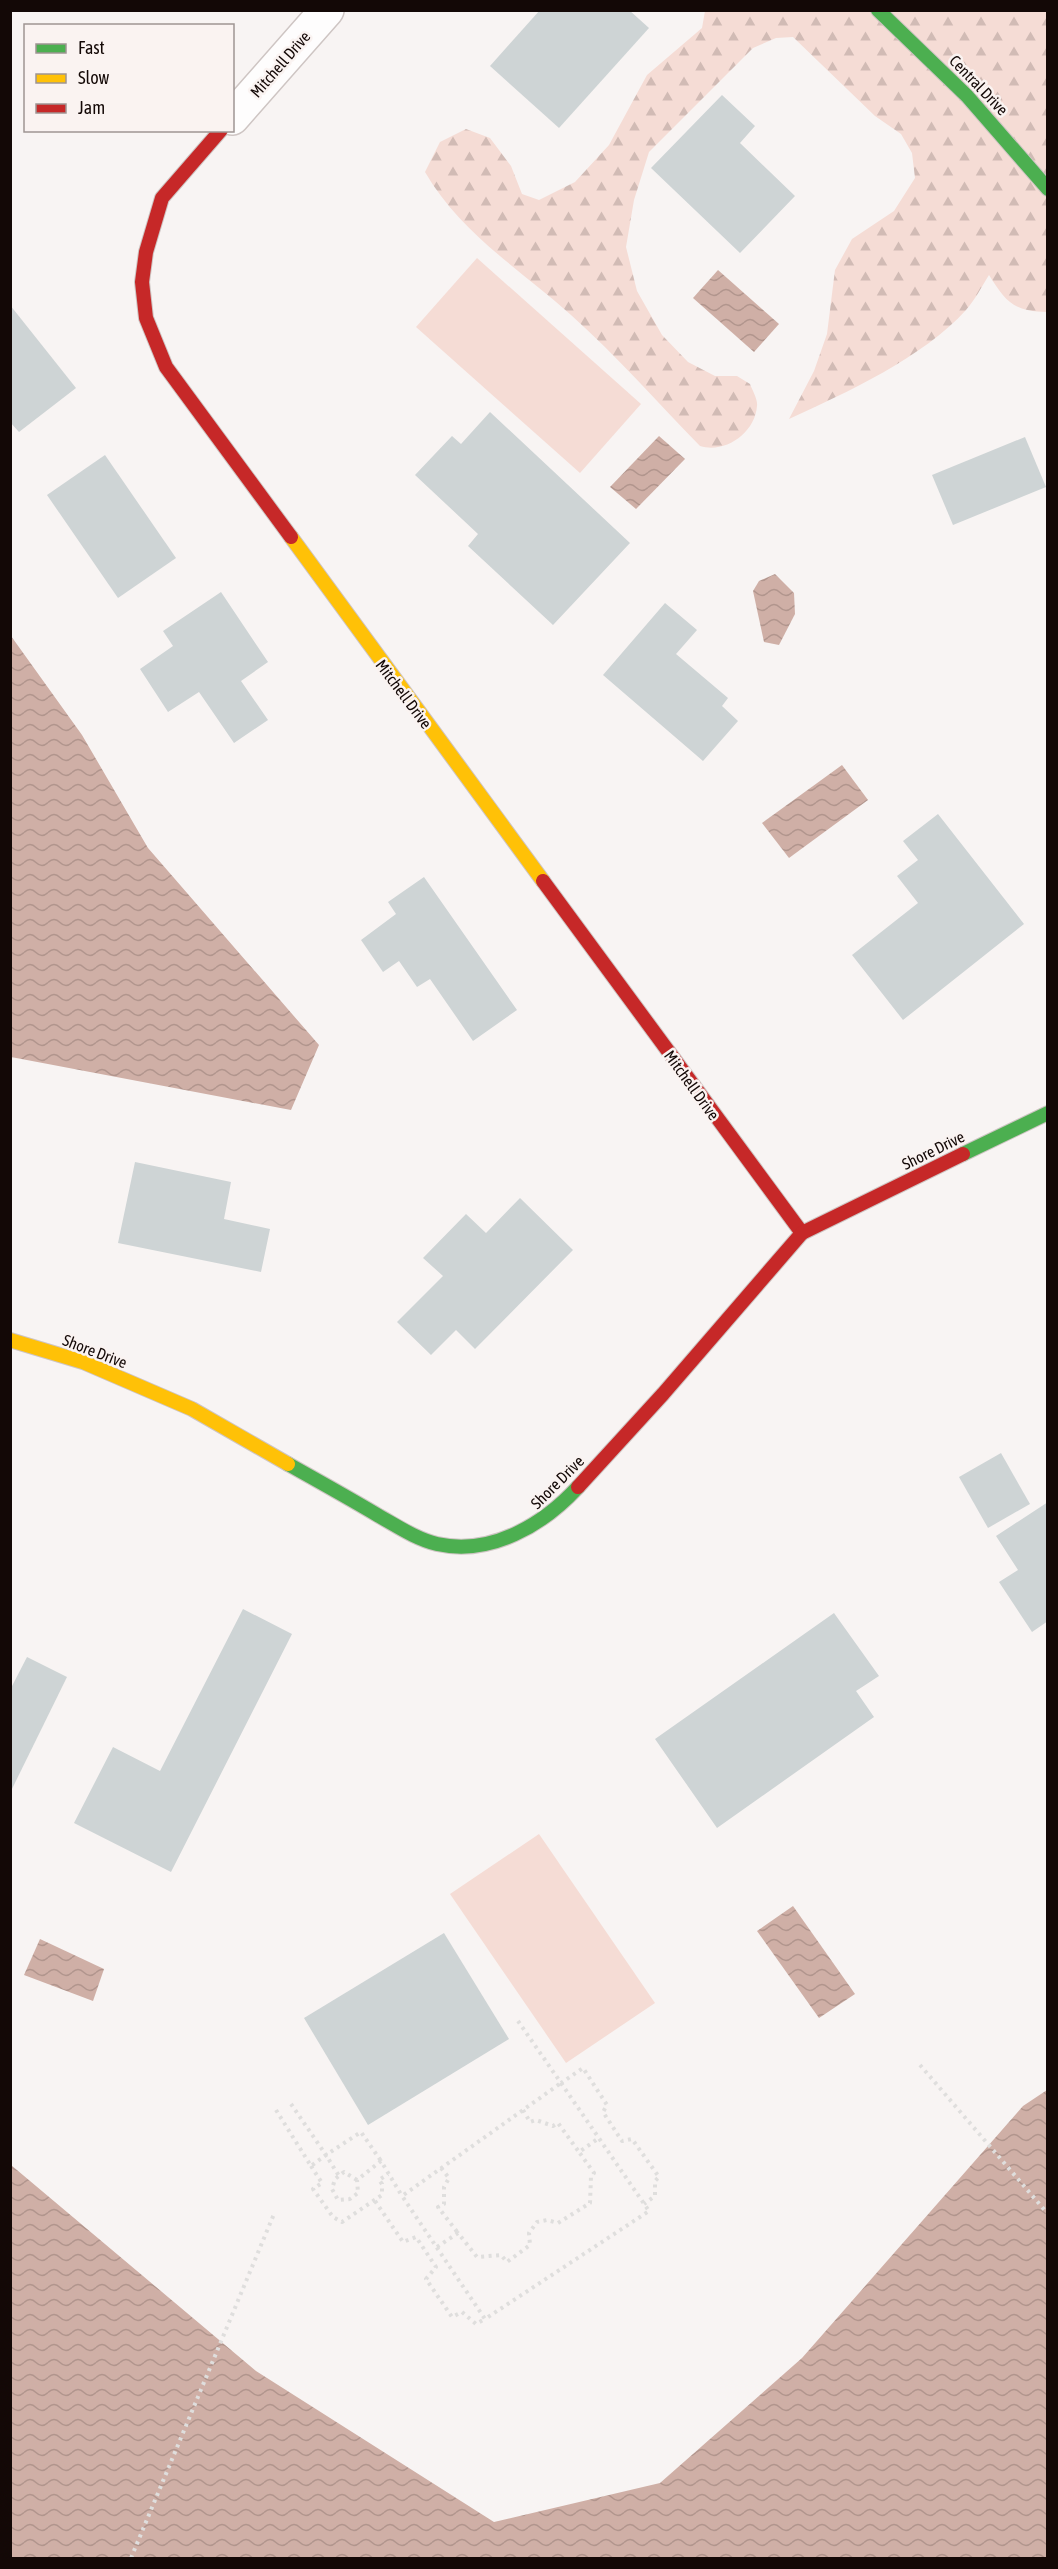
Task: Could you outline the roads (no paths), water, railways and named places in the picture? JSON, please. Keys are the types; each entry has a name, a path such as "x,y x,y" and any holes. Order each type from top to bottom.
{"street":[{"name":"Mitchell Drive","path":"234,116 327,10"},
{"name":"Central Drive","path":"878,10 928,56 1012,143 1047,189"},
{"name":"Mitchell Drive","path":"219,132 162,198 146,252 142,282 146,318 166,368 802,1233"},
{"name":"Shore Drive","path":"10,1340 83,1362 192,1409 411,1534 437,1544 481,1546 531,1528 565,1501 663,1394 802,1233 1047,1113"}],"water":[{"path":"718,270 779,324 754,352 693,298"},
{"path":"659,436 685,459 636,509 610,487"},
{"path":"775,574 794,593 795,614 779,645 764,642 753,591 759,581"},
{"path":"11,636 82,735 148,848 319,1045 291,1110 11,1057"},
{"path":"842,765 868,800 789,858 762,823"},
{"path":"793,1906 855,1994 819,2018 757,1931"},
{"path":"40,1939 104,1969 93,2001 24,1975"},
{"path":"1047,2090 1047,2558 11,2558 11,2165 256,2371 494,2522 660,2483 802,2358 1023,2106"}]}
